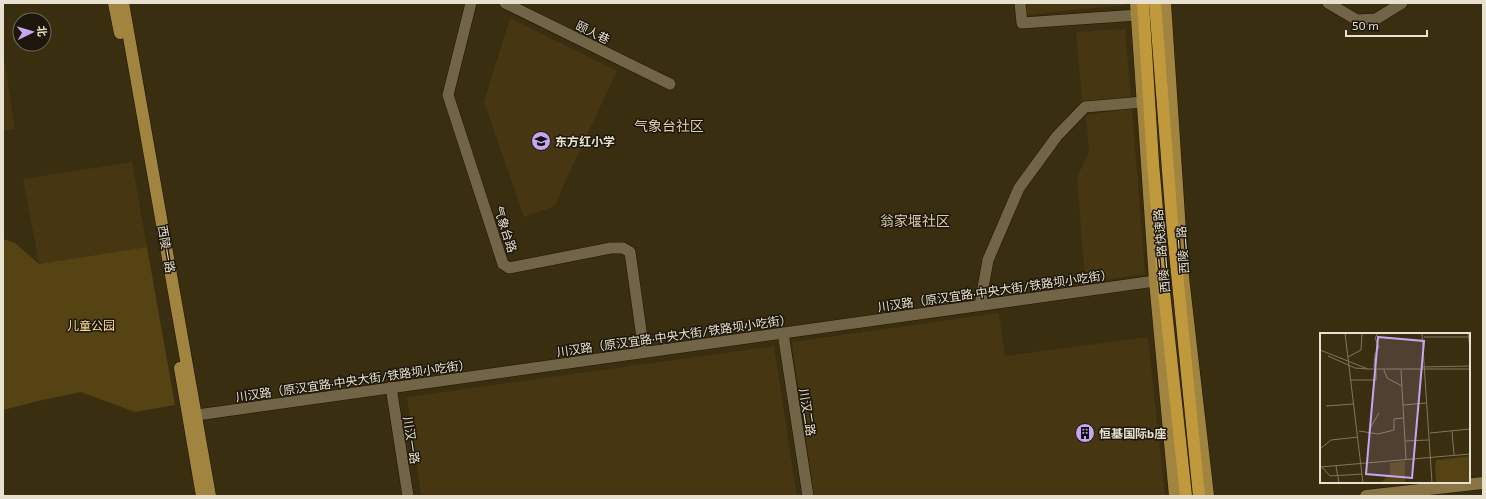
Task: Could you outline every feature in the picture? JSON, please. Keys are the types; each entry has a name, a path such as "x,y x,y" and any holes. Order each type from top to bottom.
{"highway":[{"name":"西陵二路快速路","path":"1143,3 1153,164 1164,292 1186,496"},
{"name":"西陵二路快速路","path":"1155,3 1172,222 1199,496"}],"main road":[{"name":"西陵一路","path":"114,3 169,304 202,496"},
{"name":"西陵一路","path":"123,3 197,415 210,496"},
{"name":"西陵二路","path":"1165,3 1184,277 1208,496"},
{"path":"1136,9 1155,281 1175,496"},
{"path":"1366,496 1483,483"}],"street":[{"name":"气象台路","path":"471,3 448,95 503,264 509,268 611,248 623,248 630,252 644,352"},
{"name":"颐人巷","path":"505,3 670,84"},
{"path":"1020,3 1022,23 1136,9"},
{"path":"1328,3 1357,20 1376,19 1402,3"},
{"path":"980,305 988,260 1019,188 1057,136 1085,107 1142,102"},
{"name":"川汉路（原汉宜路·中央大街/铁路坝小吃街）","path":"197,415 1155,281"},
{"name":"川汉二路","path":"783,333 808,496"},
{"name":"川汉一路","path":"391,388 408,496"}],"shaded area":[{"path":"1026,3 1125,3 1126,5 1026,15"},
{"name":"东方红小学","path":"510,18 617,71 555,206 524,217 484,102"},
{"path":"1125,29 1131,98 1082,102 1076,32"},
{"path":"3,52 15,129 3,131"},
{"path":"1132,108 1145,274 1085,283 1077,177 1089,152 1086,115"},
{"path":"132,162 147,247 39,264 23,179"},
{"path":"999,313 1005,356 1148,337 1165,496 814,496 792,342"},
{"path":"774,346 797,496 421,496 407,397"}],"green space":[{"name":"儿童公园","path":"3,239 15,243 39,264 147,247 175,405 135,412 81,392 3,410"}],"place":[{"name":"东方红小学","path":"541,141"},
{"name":"恒基国际b座","path":"1085,433"}],"district":[{"name":"气象台社区","path":"669,125"},
{"name":"翁家堰社区","path":"915,220"}]}
